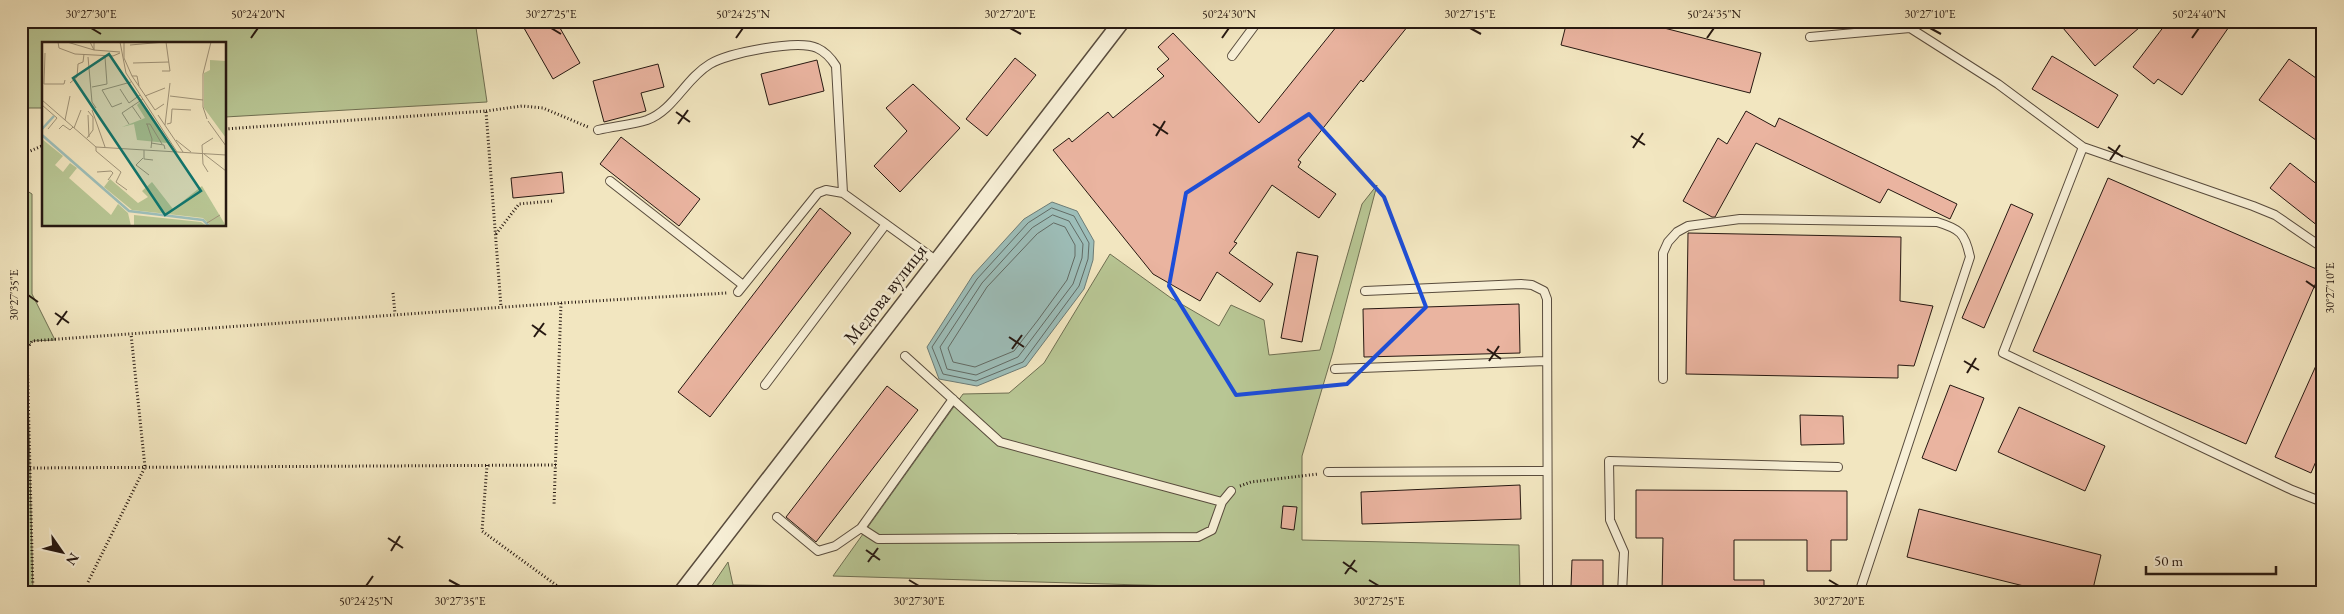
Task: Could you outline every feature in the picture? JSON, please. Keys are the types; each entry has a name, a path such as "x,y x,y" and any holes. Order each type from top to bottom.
{"street":[{"name":"Медова вулиця","path":"681,593 1122,21"}],"lane":[{"path":"1232,56 1258,21"},
{"path":"2319,21 2323,26"},
{"path":"1810,37 1910,28 1998,84 2083,147 2275,215 2323,248"},
{"path":"598,130 647,120 666,108 696,75 710,64 729,56 800,44 816,47 829,55 836,66 843,193"},
{"path":"2083,147 2003,353 2292,490 2320,501 2323,506"},
{"path":"610,181 744,285"},
{"path":"738,292 818,193 826,190 843,193 936,261"},
{"path":"1663,379 1663,253 1668,242 1677,232 1688,226 1740,219 1937,222 1955,228 1966,240 1970,257 1859,593"},
{"path":"765,385 886,224"},
{"path":"1365,291 1532,285 1544,291 1547,299 1548,593"},
{"path":"904,356 1000,442 1222,502"},
{"path":"1335,369 1547,361"},
{"path":"777,517 818,551 835,546 861,528 953,399"},
{"path":"1622,593 1624,552 1610,520 1609,461 1838,467"},
{"path":"1328,472 1547,471"},
{"path":"861,528 878,539 1198,538 1212,530 1222,502 1231,491"}],"path":[{"path":"226,129 486,111 522,106 543,108 581,126 598,130"},
{"path":"486,111 502,306"},
{"path":"21,155 42,146"},
{"path":"496,234 519,204 552,201"},
{"path":"33,593 28,345 32,341 502,306 738,292"},
{"path":"393,293 395,314"},
{"path":"554,506 561,304"},
{"path":"88,582 145,467 130,334"},
{"path":"30,468 556,464"},
{"path":"487,465 482,531 567,593"},
{"path":"1231,491 1251,482 1328,472"}],"highlighted area":[{"path":"1309,114 1384,197 1426,307 1347,384 1236,395 1169,286 1186,193"}],"green space":[{"path":"21,21 475,21 487,102 226,117 226,42 42,42 42,108 29,108 21,117"},
{"path":"1377,185 1333,352 1302,456 1302,540 1519,545 1520,593 1414,593 833,576 963,394 1009,393 1044,363 1110,254 1171,298 1219,326 1231,305 1264,320 1269,355 1320,350 1362,204"},
{"path":"21,187 32,194 32,294 55,340 32,341 27,349 33,593 21,593"},
{"path":"728,562 733,585 1318,593 707,593"}],"water":[{"path":"1052,202 1077,211 1094,241 1093,260 1084,289 1026,366 977,386 939,379 927,347 973,275 1024,219"}],"building":[{"path":"520,21 556,21 580,63 553,79"},
{"path":"1341,21 1412,21 1363,82 1361,80 1298,160 1301,162 1298,167 1336,194 1319,218 1272,185 1234,242 1237,243 1229,253 1273,284 1260,302 1217,272 1200,301 1153,274 1053,150 1069,138 1072,142 1108,112 1113,118 1164,76 1157,69 1169,59 1158,47 1173,33 1259,123"},
{"path":"1567,21 1637,21 1761,53 1750,93 1561,45"},
{"path":"2071,21 2147,21 2095,66 2063,28"},
{"path":"2168,21 2233,21 2182,95 2158,79 2154,84 2133,67"},
{"path":"2052,56 2118,95 2098,128 2032,89"},
{"path":"1015,58 1036,75 987,136 966,119"},
{"path":"2289,59 2323,83 2323,145 2259,100"},
{"path":"817,60 824,91 769,105 761,74"},
{"path":"658,64 664,87 641,93 646,111 604,122 593,81"},
{"path":"913,84 960,128 900,192 874,166 907,131 886,108"},
{"path":"1746,111 1775,127 1779,118 1957,204 1950,219 1888,189 1880,203 1756,143 1715,217 1683,201 1718,138 1727,144"},
{"path":"621,137 700,199 679,226 600,164"},
{"path":"2290,163 2323,189 2323,230 2270,188"},
{"path":"562,172 564,193 513,198 511,178"},
{"path":"2108,178 2321,271 2246,444 2033,351"},
{"path":"2011,204 2033,214 1984,328 1962,318"},
{"path":"820,208 851,233 710,417 678,392"},
{"path":"1688,233 1901,237 1900,301 1933,306 1914,366 1898,365 1898,378 1686,374"},
{"path":"1297,252 1318,256 1302,342 1281,338"},
{"path":"1519,304 1520,353 1364,357 1363,309"},
{"path":"2323,350 2323,445 2311,473 2275,457"},
{"path":"1950,385 1984,398 1956,471 1922,458"},
{"path":"887,386 918,410 816,542 786,517"},
{"path":"2019,407 2105,446 2085,491 1998,452"},
{"path":"1800,415 1843,416 1844,444 1801,445"},
{"path":"1520,485 1521,519 1362,524 1361,492"},
{"path":"1636,490 1847,491 1847,540 1831,540 1831,571 1807,571 1807,540 1734,540 1734,580 1764,580 1764,593 1662,593 1663,538 1636,538"},
{"path":"1283,506 1297,507 1294,530 1281,528"},
{"path":"1919,509 2101,555 2092,593 2052,593 1907,557"},
{"path":"1572,560 1603,560 1603,586 1571,586"}]}
